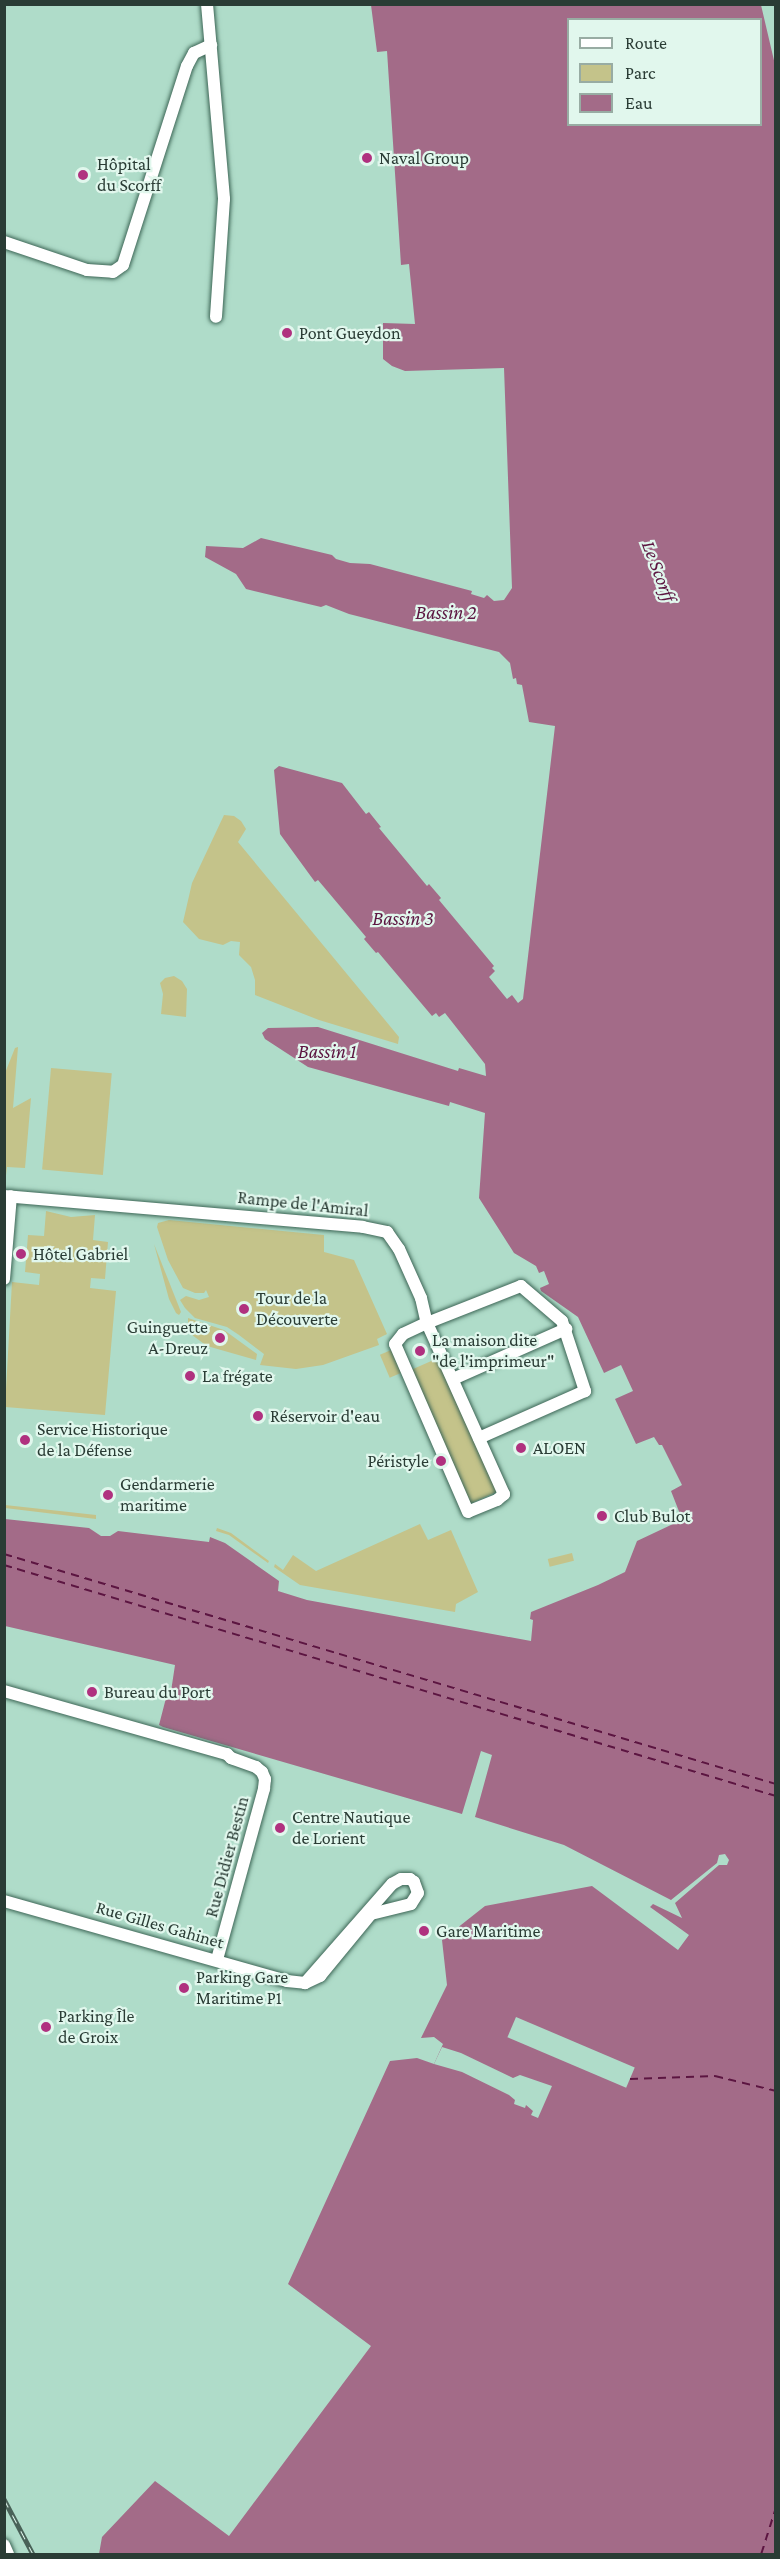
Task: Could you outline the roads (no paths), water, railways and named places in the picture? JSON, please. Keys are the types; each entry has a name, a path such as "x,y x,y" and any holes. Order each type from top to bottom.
{"street":[{"path":"207,4 224,199 216,318"},
{"path":"4,242 87,270 113,272 123,266 187,66 194,53 211,45"},
{"path":"4,1279 8,1196"},
{"name":"Rampe de l'Amiral","path":"8,1196 363,1227 387,1232 399,1250 421,1299 428,1323 504,1494 497,1500 468,1512 395,1344 403,1334 428,1323"},
{"path":"428,1323 521,1286 562,1321 566,1329 585,1390 479,1438"},
{"path":"453,1379 566,1329"},
{"name":"Rue Didier Bestin","path":"4,1691 227,1754 231,1758 256,1767 265,1779 264,1789 217,1960"},
{"path":"401,1879 410,1879 414,1882 418,1893 411,1904 371,1914 320,1976 305,1983 392,1884 401,1879"},
{"name":"Rue Gilles Gahinet","path":"4,1900 287,1981 305,1983"}],"water":[{"path":"371,5 761,5 776,69 775,2554 99,2554 102,2537 155,2481 229,2536 371,2346 288,2284 390,2061 417,2058 434,2064 443,2044 434,2037 421,2038 447,1985 442,1940 485,1906 592,1886 678,1950 689,1935 650,1907 653,1904 682,1918 675,1903 719,1865 727,1865 729,1860 725,1854 719,1855 717,1863 671,1900 564,1845 475,1817 492,1755 481,1751 462,1814 163,1727 159,1725 166,1698 170,1698 175,1665 5,1626 5,1519 89,1528 101,1536 110,1536 118,1531 209,1542 210,1537 225,1543 279,1581 278,1591 307,1600 531,1641 533,1620 530,1619 531,1612 625,1572 637,1541 673,1524 680,1514 671,1491 682,1485 662,1445 659,1445 654,1437 636,1444 615,1399 633,1391 621,1365 604,1373 578,1317 541,1291 540,1288 549,1284 544,1271 539,1273 536,1266 514,1253 479,1198 485,1113 450,1102 449,1106 308,1067 265,1039 262,1033 268,1028 318,1027 458,1071 459,1068 486,1076 485,1064 445,1013 439,1017 436,1013 432,1016 378,952 376,953 364,939 366,937 318,880 315,882 280,834 274,770 279,766 342,783 366,814 369,812 381,827 379,828 427,886 429,884 441,898 439,900 494,966 492,968 495,971 489,977 507,999 512,995 518,1003 523,999 555,726 529,722 522,685 517,684 516,678 513,679 510,663 499,652 349,614 326,605 321,607 246,589 236,574 205,557 206,546 243,548 261,538 332,555 336,559 350,563 370,564 472,591 471,594 484,598 487,595 494,601 504,600 512,588 504,368 405,371 392,366 383,359 383,323 415,324 409,264 401,265 387,51 377,52"}],"railway":[{"path":"4,2499 33,2554"}],"place":[{"name":"Naval Group","path":"367,158"},
{"name":"Hôpital du Scorff","path":"83,175"},
{"name":"Pont Gueydon","path":"287,333"},
{"name":"Hôtel Gabriel","path":"21,1254"},
{"name":"Tour de la Découverte","path":"244,1309"},
{"name":"Guinguette A-Dreuz","path":"220,1338"},
{"name":"La maison dite \"de l'imprimeur\"","path":"420,1351"},
{"name":"La frégate","path":"190,1376"},
{"name":"Réservoir d'eau","path":"258,1416"},
{"name":"Service Historique de la Défense","path":"25,1440"},
{"name":"ALOEN","path":"521,1448"},
{"name":"Péristyle","path":"441,1461"},
{"name":"Gendarmerie maritime","path":"108,1495"},
{"name":"Club Bulot","path":"602,1516"},
{"name":"Bureau du Port","path":"92,1692"},
{"name":"Centre Nautique de Lorient","path":"280,1828"},
{"name":"Gare Maritime","path":"424,1931"},
{"name":"Parking Gare Maritime P1","path":"184,1988"},
{"name":"Parking Île de Groix","path":"46,2027"}],"water label":[{"name":"Le Scorff","path":"659,571"},
{"name":"Bassin 2","path":"446,612"},
{"name":"Bassin 3","path":"403,918"},
{"name":"Bassin 1","path":"327,1051"}]}
